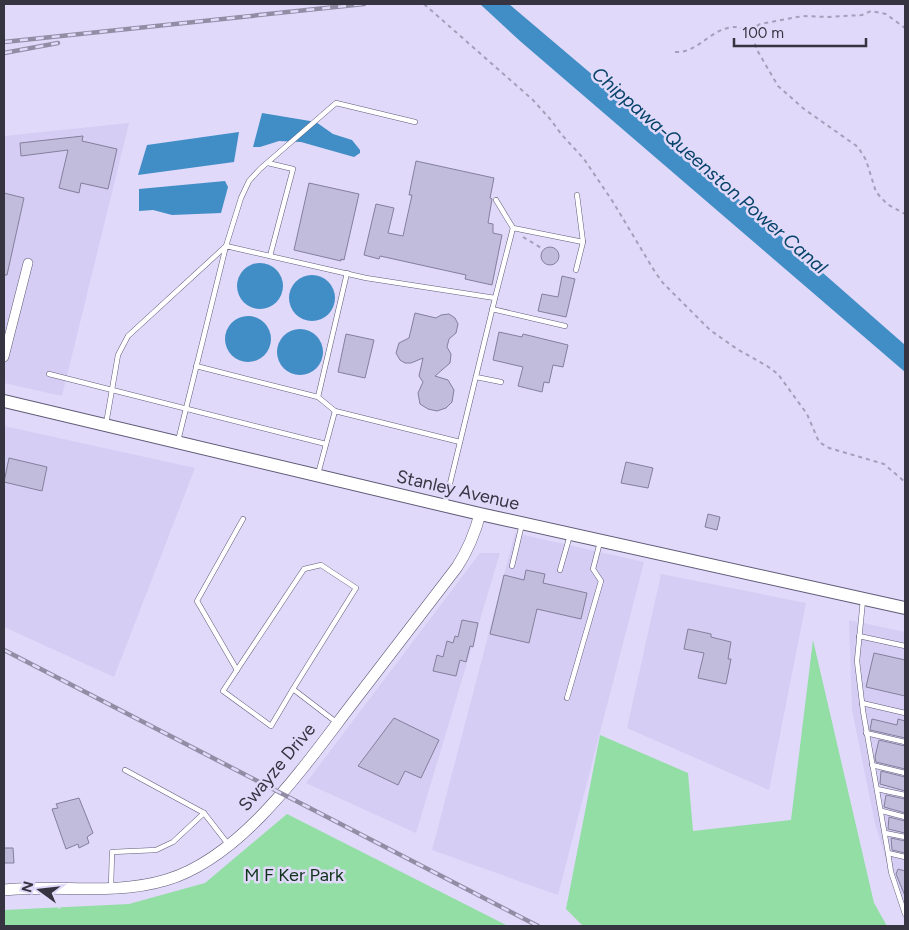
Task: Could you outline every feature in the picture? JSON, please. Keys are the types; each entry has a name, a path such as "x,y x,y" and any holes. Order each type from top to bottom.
{"main road":[{"name":"Stanley Avenue","path":"4,401 480,514 905,608"}],"street":[{"path":"4,357 28,263"},
{"path":"4,314 13,316"},
{"name":"Swayze Drive","path":"4,890 125,889 166,880 190,871 229,845 256,821 280,794 457,567 466,554 473,538 480,514"}],"lane":[{"path":"178,442 226,246 240,198 254,175 336,103 415,122"},
{"path":"268,163 293,169 270,256"},
{"path":"576,270 583,242 578,195"},
{"path":"445,505 513,228 496,200"},
{"path":"513,228 583,242"},
{"path":"226,246 347,273 495,298"},
{"path":"105,424 118,355 128,336 226,246"},
{"path":"318,397 347,273"},
{"path":"492,309 565,326"},
{"path":"196,366 318,397 334,411 460,442"},
{"path":"49,374 326,444"},
{"path":"476,377 501,382"},
{"path":"317,476 334,411"},
{"path":"237,670 197,601 243,519"},
{"path":"512,566 522,523"},
{"path":"560,570 570,534"},
{"path":"567,698 601,581 593,569 601,540"},
{"path":"321,565 356,588 293,689 271,726 223,691 304,569 321,565"},
{"path":"863,599 857,661 862,703 866,733 882,811 890,872 905,914"},
{"path":"859,636 905,646"},
{"path":"293,689 337,722"},
{"path":"862,703 905,713"},
{"path":"866,733 905,742"},
{"path":"872,765 905,772"},
{"path":"125,770 204,812 229,845"},
{"path":"877,789 905,795"},
{"path":"882,811 905,817"},
{"path":"111,889 112,852 156,850 173,842 204,812"},
{"path":"885,833 905,837"},
{"path":"888,853 905,857"}],"path":[{"path":"424,4 533,100 584,159 613,202 654,272 663,283 710,330 778,374 807,414 819,442 829,448 875,461 891,470 905,482"},
{"path":"675,52 684,53 720,31 734,27 750,30 760,24 803,16 862,15 871,11 886,14 905,28"},
{"path":"750,30 757,50 778,86 804,108 858,147 866,160 876,192 887,204 905,214"},
{"path":"522,230 524,237 543,249"}],"shaded area":[{"path":"129,123 62,396 4,383 4,136"},
{"path":"4,426 195,468 114,677 4,627"},
{"path":"515,533 644,562 558,895 432,850"},
{"path":"480,553 500,553 416,833 306,783"},
{"path":"661,574 806,603 769,790 627,728"},
{"path":"849,620 905,632 905,923 875,823 852,710"}],"green space":[{"path":"813,640 874,903 887,926 583,926 566,909 600,735 688,773 693,831 791,820"},
{"name":"M F Ker Park","path":"287,814 508,926 4,926 4,910 129,904 205,883"}],"water":[{"name":"Chippawa-Queenston Power Canal","path":"480,4 509,4 733,194 905,345 905,372 520,41"},
{"path":"262,113 316,122 333,134 352,140 360,150 360,153 354,157 301,142 279,141 260,147 253,147"},
{"path":"239,132 234,162 138,175 147,145"},
{"path":"225,181 228,187 221,213 172,215 153,210 139,211 139,189"},
{"path":"260,263 273,267 279,273 283,286 279,299 273,305 260,309 247,305 241,299 237,286 241,273 247,267"},
{"path":"312,275 325,279 331,285 335,298 331,311 325,317 312,321 299,317 293,311 289,298 293,285 299,279"},
{"path":"248,316 261,320 267,326 271,339 267,352 261,358 248,362 235,358 229,352 225,339 229,326 235,320"},
{"path":"300,329 313,333 319,339 323,352 319,365 313,371 300,375 287,371 281,365 277,352 281,339 287,333"}],"building":[{"path":"83,136 82,141 117,149 108,189 81,183 79,193 59,188 68,150 21,156 20,143"},
{"path":"416,161 494,178 488,223 493,224 493,233 502,235 492,285 465,279 466,275 380,256 379,259 364,255 376,204 394,208 388,233 403,236 412,195 409,195"},
{"path":"309,183 359,194 344,260 341,259 341,261 294,250"},
{"path":"4,193 24,198 7,275 4,275"},
{"path":"550,247 556,250 559,256 556,262 550,265 544,262 541,256 544,250"},
{"path":"562,276 575,279 566,317 538,311 542,294 558,297"},
{"path":"415,313 436,318 449,314 455,318 458,324 456,333 449,339 447,347 451,354 450,363 435,376 448,380 454,390 452,402 446,408 437,411 428,409 420,404 418,393 423,382 419,376 423,358 411,363 405,363 400,360 396,353 399,343 409,338"},
{"path":"499,332 522,337 523,334 568,345 563,367 553,365 549,383 544,382 542,392 518,386 523,367 493,360"},
{"path":"346,334 374,340 365,378 338,372"},
{"path":"9,458 47,467 42,491 4,482"},
{"path":"626,462 653,468 648,488 621,483"},
{"path":"708,514 720,517 717,530 705,527"},
{"path":"526,570 545,574 543,583 587,593 581,619 537,609 529,643 490,634 504,575 524,580"},
{"path":"462,620 478,623 473,647 470,646 466,662 460,660 456,676 433,671 437,655 443,657 447,641 453,643 455,636 458,637"},
{"path":"688,629 711,634 711,637 731,642 728,659 731,659 726,684 698,678 704,653 684,649"},
{"path":"874,653 905,660 905,696 866,687"},
{"path":"394,718 439,740 421,778 405,771 398,785 358,766"},
{"path":"872,719 897,725 898,719 905,721 905,738 870,730"},
{"path":"879,740 905,746 905,769 876,762 875,757"},
{"path":"881,771 905,777 905,791 880,784"},
{"path":"886,795 905,799 905,813 884,807"},
{"path":"79,798 93,833 87,837 89,843 79,848 78,844 66,849 52,809 58,808 56,804"},
{"path":"889,817 905,821 905,833 888,829"},
{"path":"891,838 905,841 905,853 892,850"},
{"path":"4,848 13,848 14,863 4,863"},
{"path":"898,869 905,871 905,896 896,874"}],"railway":[{"path":"4,42 364,4"},
{"path":"4,53 58,43"},
{"path":"4,650 538,926"}]}
